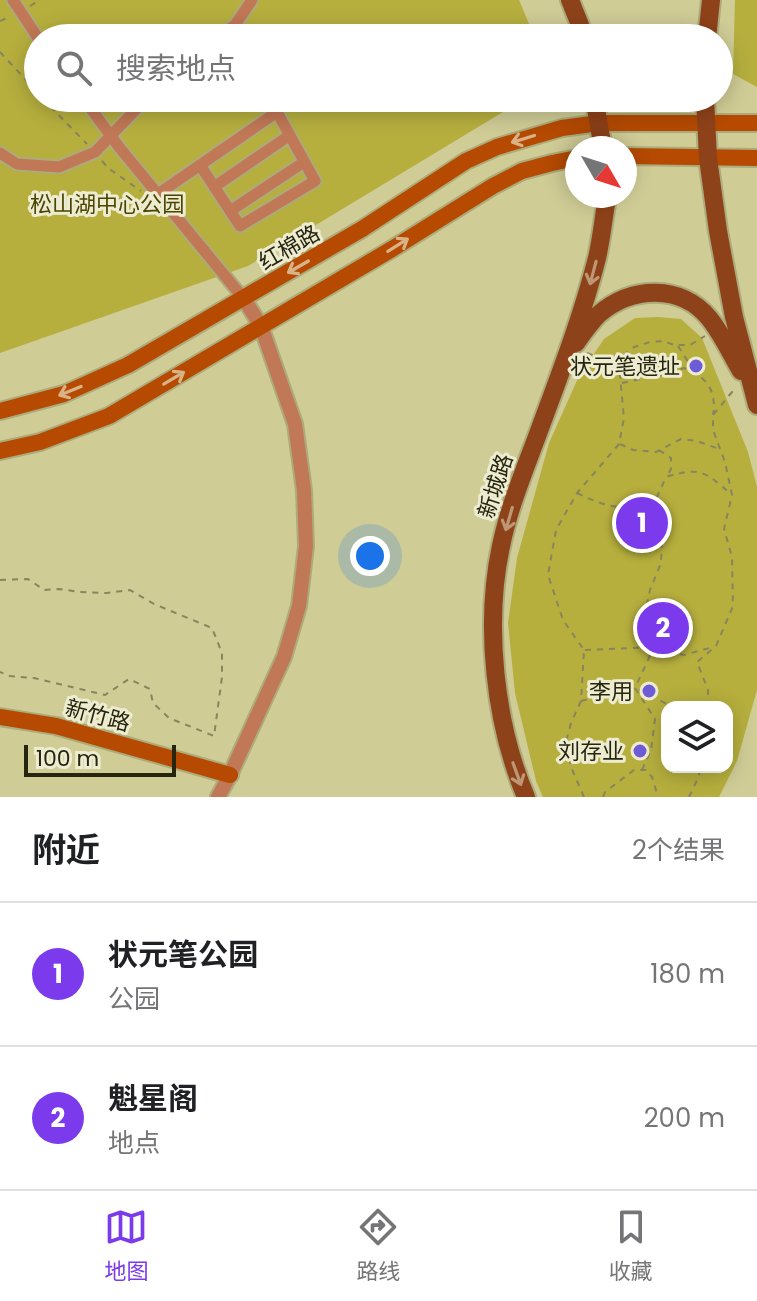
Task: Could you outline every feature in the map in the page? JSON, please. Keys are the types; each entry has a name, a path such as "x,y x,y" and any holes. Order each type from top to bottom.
{"main road":[{"path":"570,0 580,24"},
{"path":"708,24 711,0"},
{"path":"597,112 601,136"},
{"path":"706,112 718,231 734,317 755,400"},
{"name":"红棉路","path":"0,411 64,394 128,365 362,229 466,161 497,147 562,128 599,123 757,123"},
{"path":"637,156 757,158"},
{"path":"0,451 40,442 109,416 493,186 522,171 565,161"},
{"name":"新城路","path":"526,797 515,770 498,700 495,592 501,547 518,490 584,305 598,255 604,208"},
{"path":"560,373 598,315 620,300 642,293 667,292 689,300 708,317 755,400"},
{"name":"新竹路","path":"0,717 56,726 230,775"}],"street":[{"path":"13,0 29,24"},
{"path":"236,24 252,0"},
{"path":"93,112 244,299 261,326 295,424 304,490 306,546 299,606 284,657 218,797"},
{"path":"0,153 17,164 59,167 95,152 133,112"},
{"path":"158,194 200,165 277,112 315,181 240,226 200,165"},
{"path":"214,187 290,135"},
{"path":"230,211 304,162"}],"path":[{"path":"0,52 24,78"},
{"path":"56,112 108,168 143,193"},
{"path":"584,797 571,767 566,742 581,701 584,650 563,620 548,575 556,530 577,493 619,444 624,418 619,366 623,356 634,347 650,342 690,345 717,330"},
{"path":"678,345 694,372"},
{"path":"574,348 619,366"},
{"path":"621,384 668,375 684,368 704,380 712,392 715,403 713,430 732,495 724,529 732,557 733,606 716,646 697,662 708,690 708,701"},
{"path":"713,415 732,392 755,400"},
{"path":"619,444 633,450 656,452 681,439 697,441 720,450"},
{"path":"577,493 617,507 638,506 656,499 671,469 671,458 659,450"},
{"path":"666,477 687,470 707,473 732,495"},
{"path":"654,647 644,629 644,617 661,563 663,515 656,499"},
{"path":"0,580 28,579 44,590 107,593 130,590 154,604 212,628 222,653 214,736 169,718 153,703 150,689 129,679 105,695 0,672"},
{"path":"584,650 654,647 684,655 716,646"},
{"path":"635,688 654,647"},
{"path":"581,701 635,688 661,701"},
{"path":"635,688 655,719 651,750 642,770"},
{"path":"603,797 605,792 634,770 646,770 652,777 658,797"},
{"path":"689,797 699,773"}],"green space":[{"name":"松山湖中心公园","path":"0,0 519,0 529,24 24,24 24,112 503,112 248,266 0,353"},
{"path":"735,0 757,0 757,87 733,74"},
{"path":"658,317 681,319 702,338 748,452 757,487 757,690 733,769 733,701 661,701 661,773 731,773 719,797 543,797 536,781 515,693 508,623 517,558 549,443 579,376 604,339 635,318"}],"place":[{"name":"状元笔遗址","path":"696,366"},
{"name":"状元笔公园","path":"642,523"},
{"name":"魁星阁","path":"663,628"},
{"name":"李用","path":"649,691"},
{"name":"刘存业","path":"640,751"}]}
